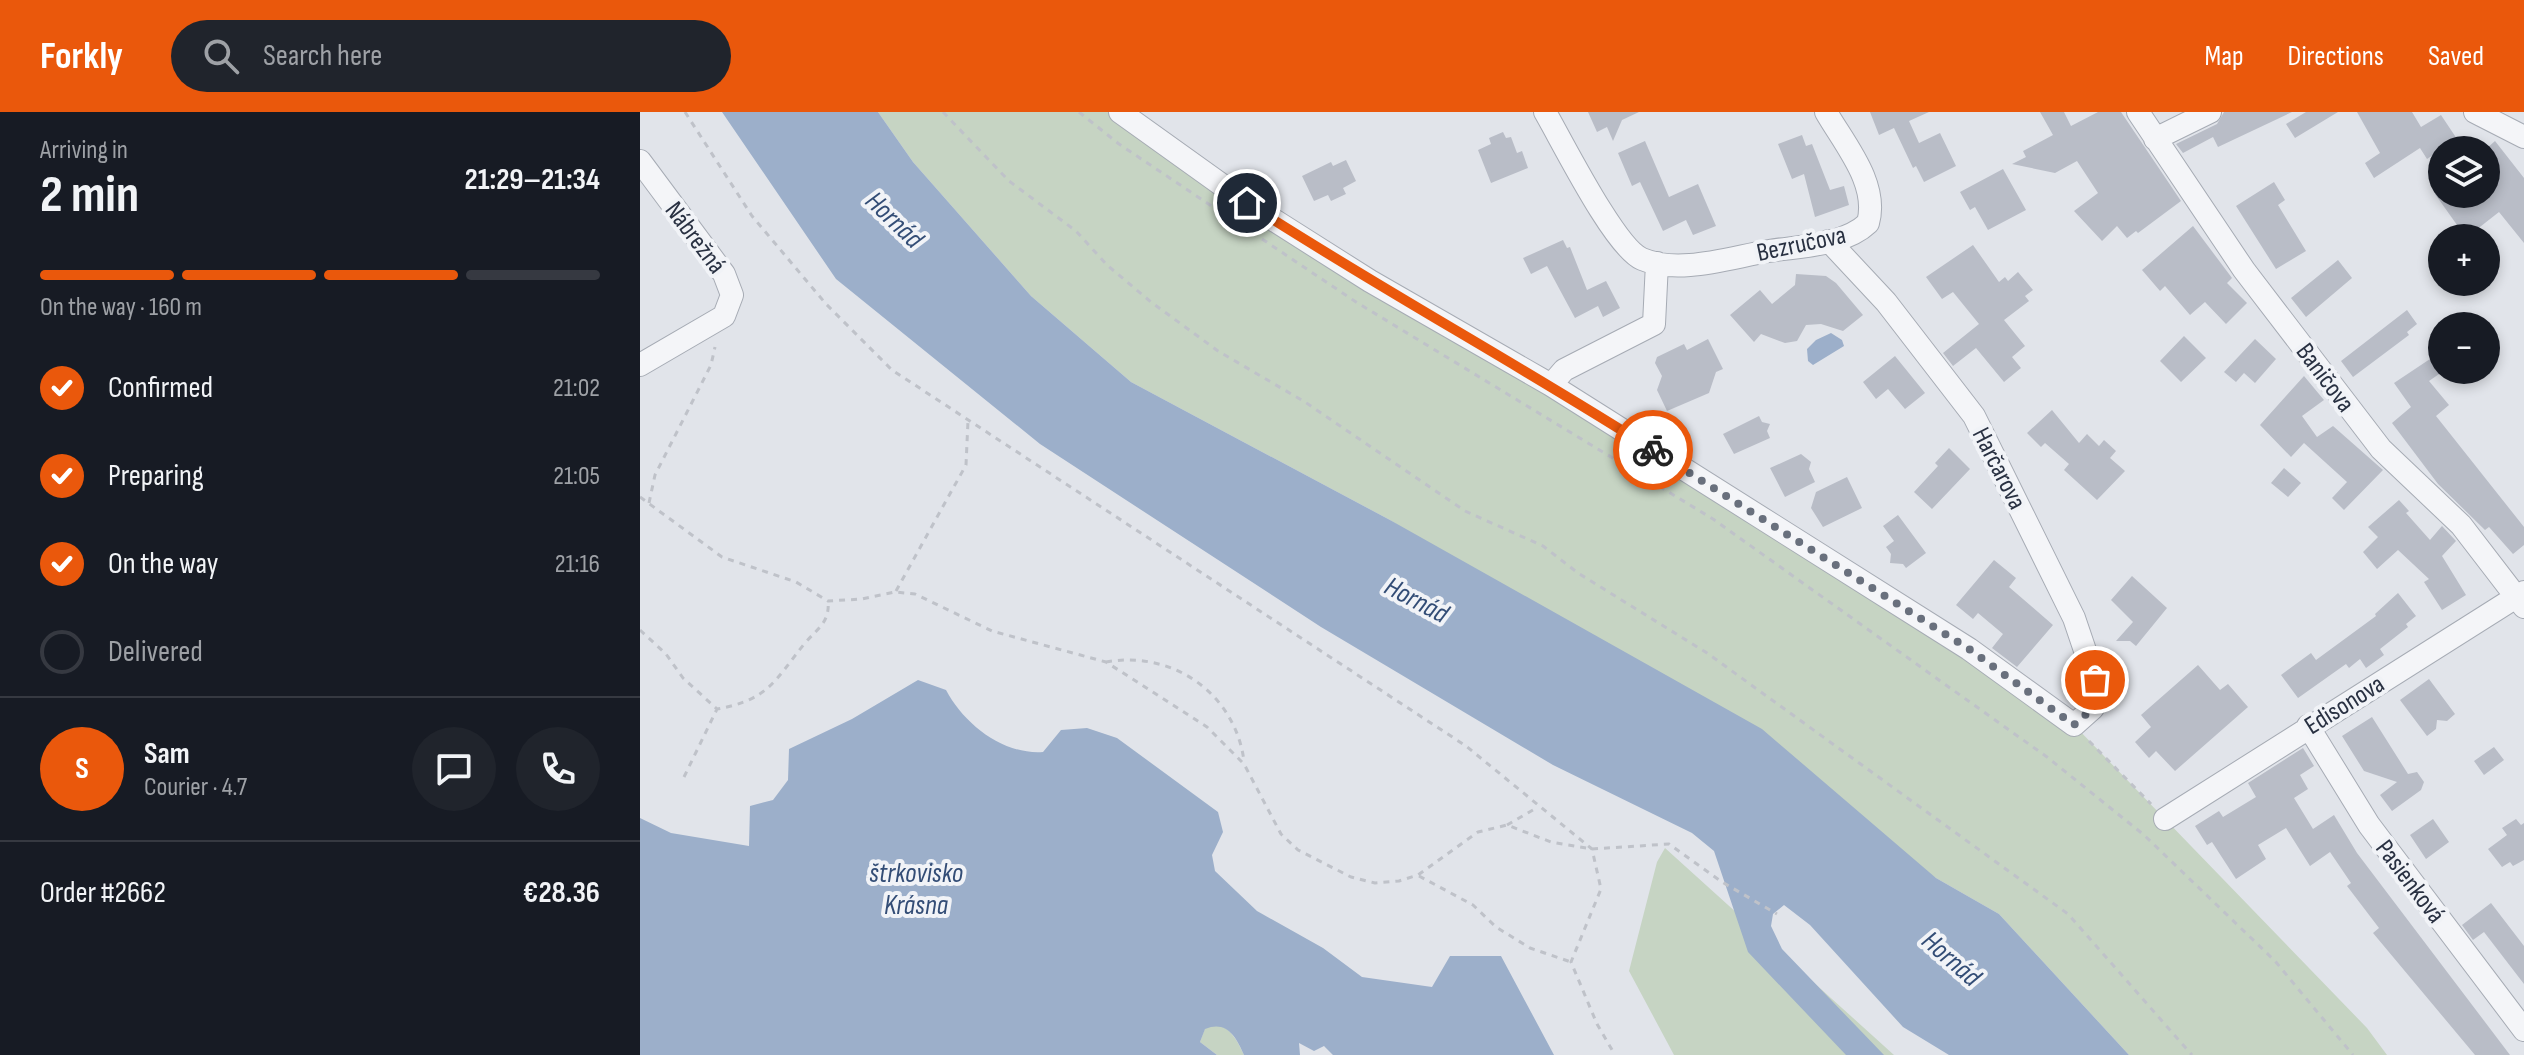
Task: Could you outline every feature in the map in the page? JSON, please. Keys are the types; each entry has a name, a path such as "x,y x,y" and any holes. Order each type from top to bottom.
{"street":[{"path":"1120,112 1235,195 1370,281 1551,385 1969,649 2074,725"},
{"path":"1545,112 1606,218 1628,248 1639,259 1657,263 1654,324 1564,370 1551,385"},
{"name":"Bezručova","path":"1657,263 1706,262 1829,241 1860,231 1868,223 1871,196 1826,112"},
{"name":"Baničova","path":"2138,112 2244,270 2381,449 2461,525 2522,599"},
{"path":"2155,139 2210,112"},
{"path":"2475,112 2524,137"},
{"name":"Nábrežná","path":"640,161 730,283 730,307 713,324"},
{"name":"Harčarova","path":"1829,241 1886,302 1974,416 2074,618 2095,680 2093,708 2074,725"},
{"path":"640,365 713,324"},
{"name":"Edisonova","path":"2165,819 2308,726 2522,599"},
{"name":"Pasienková","path":"2308,726 2369,825 2524,1030"}],"path":[{"path":"685,112 752,216 826,304 892,370 1466,746 1592,849 1601,889 1571,962 1597,1024 1615,1055"},
{"path":"943,112 1009,181 1076,231 1107,265 1151,302 1218,351 1305,402 1465,511 1543,546 1578,573 1707,653 2068,914 2192,1055"},
{"path":"1079,112 1119,144 1224,214"},
{"path":"1251,232 1356,302 1713,519 2047,757 2144,835 2275,961 2353,1055"},
{"path":"649,503 655,475 711,365 715,342 713,324"},
{"path":"895,592 966,465 968,421"},
{"path":"640,497 722,557 796,582 828,601 862,599 895,592 915,594 992,631 1106,662 1184,710 1229,747 1244,764 1281,834 1298,850 1351,877 1375,883 1399,881 1418,875 1478,832 1507,825 1538,807"},
{"path":"684,777 717,709 749,700 769,688 826,622 828,601"},
{"path":"640,630 666,654 683,678 717,709"},
{"path":"1106,662 1120,659 1155,661 1186,673 1206,687 1232,720 1241,739 1244,764"},
{"path":"2074,725 2165,819"},
{"path":"1507,825 1551,842 1592,849 1669,844 1722,882 1777,914"},
{"path":"1418,875 1473,905 1496,927 1530,948 1571,962"}],"green space":[{"path":"878,112 1120,112 2074,725 2367,1028 2387,1055 2129,1055 1999,914 1936,878 1390,520 1131,382 1031,296 913,162"},
{"path":"1665,848 1894,1055 1674,1055 1629,971 1657,862"},
{"path":"1214,1025 1229,1031 1244,1055 1217,1055 1200,1042 1205,1028"}],"water":[{"name":"Hornád","path":"722,112 878,112 913,162 1031,296 1131,382 1390,520 1762,729 1936,878 1999,914 2129,1055 1949,1055 1903,1027 1810,925 1784,905 1773,914 1771,926 1782,949 1884,1055 1846,1055 1748,952 1714,851 1692,833 1553,765 1321,627 1040,444 836,279"},
{"path":"1831,333 1842,340 1844,346 1813,365 1808,361 1807,349 1816,340"},
{"name":"štrkovisko Krásna","path":"918,680 946,690 974,725 999,743 1014,748 1043,752 1061,730 1087,728 1117,738 1218,812 1223,832 1212,855 1215,871 1257,911 1323,948 1362,977 1432,987 1450,956 1501,956 1554,1055 1333,1055 1324,1046 1314,1051 1299,1043 1300,1055 1244,1055 1234,1036 1224,1028 1212,1027 1205,1029 1200,1042 1217,1055 640,1055 640,818 671,833 749,846 750,806 773,800 788,780 789,749 852,719"}],"building":[{"path":"1588,112 1639,112 1622,120 1613,141 1607,127 1597,132"},
{"path":"1870,112 1929,112 1909,121 1919,143 1940,133 1956,166 1924,182 1916,166 1913,168 1894,128 1879,135"},
{"path":"2040,112 2064,112 2071,126 2098,112 2121,112 2181,201 2138,233 2136,231 2127,238 2117,226 2102,241 2074,211 2098,193 2077,161 2055,173 2012,164 2026,157 2023,151 2053,135"},
{"path":"2224,112 2292,112 2218,147 2213,137 2183,153 2176,144 2217,124"},
{"path":"2306,112 2338,112 2295,138 2286,124"},
{"path":"2357,112 2412,112 2421,127 2441,115 2455,136 2428,136 2428,158 2420,148 2374,178 2365,163 2380,153"},
{"path":"1503,132 1506,138 1511,137 1517,153 1522,151 1528,168 1491,183 1478,150 1491,144 1489,138"},
{"path":"1802,135 1806,146 1812,144 1830,190 1844,186 1849,205 1815,217 1804,174 1792,179 1778,144"},
{"path":"1645,141 1669,197 1698,184 1716,226 1693,235 1686,220 1663,231 1640,182 1632,186 1618,153"},
{"path":"2500,147 2524,178 2524,243 2499,212 2484,224 2456,224 2445,208 2500,208"},
{"path":"1346,160 1356,181 1343,188 1346,194 1331,201 1328,195 1314,201 1302,176 1331,162 1333,166"},
{"path":"2003,169 2026,210 1988,230 1975,207 1970,210 1960,192"},
{"path":"2274,182 2285,200 2278,205 2306,251 2276,269 2236,206"},
{"path":"2193,226 2232,278 2227,283 2247,303 2226,324 2205,302 2190,315 2165,286 2160,291 2142,270"},
{"path":"1563,240 1567,248 1570,247 1587,290 1606,281 1620,308 1603,317 1598,306 1575,318 1547,266 1531,274 1523,258"},
{"path":"1973,245 1999,282 2005,277 2008,281 2018,272 2033,290 2025,296 2029,301 2004,320 2025,346 2012,357 2021,368 2004,382 1976,348 1953,366 1943,353 1979,324 1953,292 1942,299 1926,277"},
{"path":"2338,260 2352,278 2306,317 2291,298"},
{"path":"1796,274 1826,276 1836,283 1863,315 1843,331 1821,324 1806,325 1797,341 1785,343 1761,334 1754,342 1730,315 1760,290 1772,304 1795,285"},
{"path":"2407,310 2417,324 2407,332 2409,335 2353,377 2341,361"},
{"path":"2184,336 2206,358 2181,382 2160,361"},
{"path":"1708,339 1723,369 1716,372 1709,393 1667,411 1657,390 1662,376 1655,363 1657,357 1684,344 1687,350"},
{"path":"2255,339 2276,359 2255,383 2244,373 2236,382 2224,372"},
{"path":"1895,356 1925,393 1905,409 1888,389 1876,399 1863,382"},
{"path":"2428,360 2428,384 2432,384 2449,405 2436,416 2524,527 2524,545 2513,554 2489,527 2485,530 2438,484 2392,423 2411,407 2394,383"},
{"path":"2304,376 2324,400 2302,416 2317,437 2333,426 2383,470 2344,510 2332,498 2347,482 2304,443 2291,457 2260,425"},
{"path":"2052,410 2079,443 2087,434 2099,446 2104,440 2116,451 2110,458 2125,471 2097,500 2064,470 2069,464 2045,443 2041,447 2027,433"},
{"path":"1759,416 1762,422 1770,424 1767,431 1770,438 1734,454 1723,434"},
{"path":"1949,448 1970,469 1932,509 1914,492 1938,466 1935,463"},
{"path":"1801,454 1811,462 1809,469 1815,482 1785,497 1770,468"},
{"path":"2284,468 2301,483 2288,497 2271,483"},
{"path":"1847,477 1862,508 1823,527 1811,508 1816,492"},
{"path":"2399,500 2409,511 2406,513 2430,540 2442,526 2456,541 2442,556 2466,595 2442,610 2424,582 2429,579 2398,550 2377,569 2363,552 2378,537 2368,527"},
{"path":"1898,515 1926,553 1906,568 1903,564 1890,563 1891,554 1886,547 1894,541 1883,526"},
{"path":"1994,560 2016,578 2009,587 2053,625 2017,667 1992,648 2003,634 1978,613 1973,619 1956,605"},
{"path":"2132,576 2167,608 2136,646 2130,641 2116,641 2133,622 2111,600"},
{"path":"2398,593 2416,616 2406,624 2408,627 2380,649 2384,655 2366,668 2360,659 2349,668 2346,664 2298,698 2281,675 2311,653 2316,660 2376,616"},
{"path":"2198,665 2220,690 2228,684 2248,707 2175,771 2156,751 2149,758 2135,742 2151,727 2141,715"},
{"path":"2429,679 2455,714 2447,721 2437,720 2436,729 2427,736 2400,700"},
{"path":"2372,717 2408,774 2417,772 2424,782 2421,790 2392,811 2380,795 2397,782 2364,771 2342,736"},
{"path":"2494,747 2504,760 2484,775 2474,761"},
{"path":"2303,748 2314,766 2300,775 2308,789 2294,798 2313,829 2334,815 2357,853 2510,1055 2475,1055 2373,933 2379,928 2347,886 2351,883 2330,852 2310,866 2286,828 2258,845 2266,859 2236,879 2212,842 2207,845 2195,826 2219,811 2223,817 2256,797 2248,783"},
{"path":"2433,819 2449,842 2426,859 2410,835"},
{"path":"2516,819 2521,825 2524,823 2524,860 2502,867 2488,849 2507,835 2502,828"},
{"path":"2491,903 2524,946 2524,984 2484,932 2473,940 2462,925"}],"way so far":[{"path":"1653,450 1969,649 2074,725 2093,708 2095,680"}],"route":[{"path":"1247,203 1370,281 1551,385 1653,450"}]}
